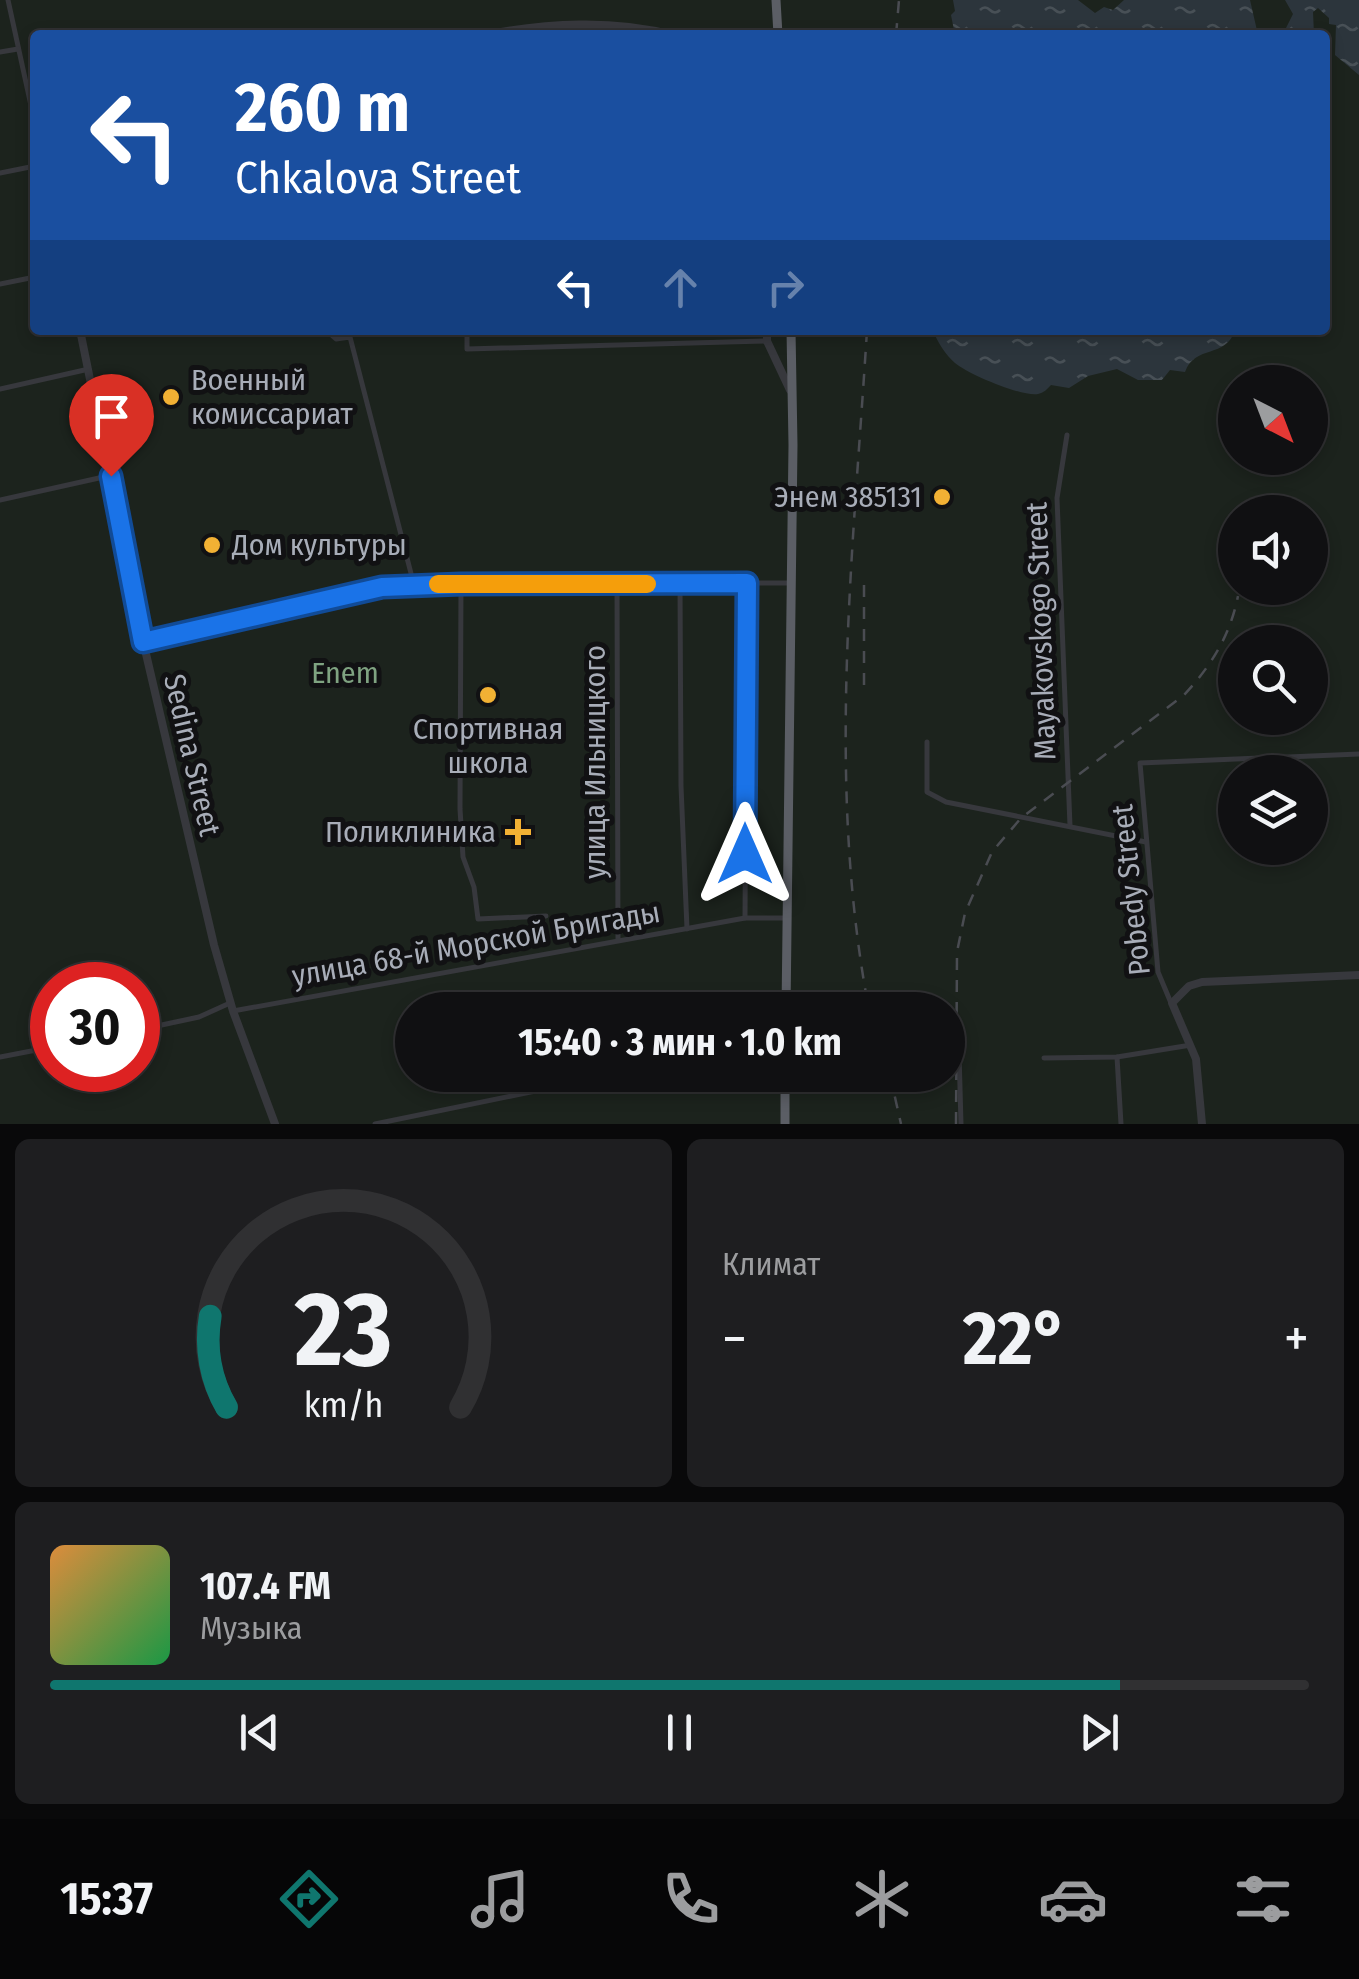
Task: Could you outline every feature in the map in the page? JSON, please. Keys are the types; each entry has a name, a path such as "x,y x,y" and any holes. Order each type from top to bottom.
{"highway":[{"path":"776,0 778,30"},
{"path":"786,992 790,335"},
{"path":"785,1092 785,1124"}],"street":[{"path":"8,0 30,102"},
{"path":"520,30 571,23 628,30"},
{"path":"0,52 18,49"},
{"path":"0,173 30,167"},
{"path":"0,284 30,277"},
{"name":"Sedina Street","path":"81,335 143,642 232,1007 275,1124"},
{"path":"332,335 336,339 350,337 414,585"},
{"path":"466,335 468,350 767,341"},
{"path":"767,335 792,397"},
{"path":"0,389 89,369"},
{"name":"Mayakovskogo Street","path":"1066,436 1057,498 1070,826"},
{"path":"0,500 111,476"},
{"name":"улица Ильницкого","path":"618,583 618,941"},
{"path":"746,918 747,583"},
{"path":"143,642 382,587 790,583"},
{"path":"461,584 461,825 463,856 474,887 478,919 546,916"},
{"path":"680,584 686,929"},
{"path":"926,742 927,792 946,802 1146,842"},
{"name":"Pobedy Street","path":"1202,1124 1196,1059 1158,972 1140,763 1359,754"},
{"name":"улица 68-й Морской Бригады","path":"160,1026 232,1007 746,918 788,918"},
{"path":"1172,1003 1189,986 1202,982 1359,975"},
{"path":"1044,1058 1117,1057 1191,1044"},
{"path":"0,1058 30,1052"},
{"path":"1117,1057 1121,1124"},
{"path":"376,1124 531,1092"},
{"path":"960,1092 961,1124"}],"green space":[{"name":"Enem","path":"0,0 1359,0 1359,1124 0,1124"}],"water":[{"path":"953,0 1078,0 1095,13 1104,7 1113,10 1124,0 1250,0 1257,30 954,30 951,15 955,11"},
{"path":"1285,0 1359,0 1359,75 1335,55 1336,25 1329,24 1329,18 1318,8 1313,12 1314,30 1288,30 1293,14"},
{"path":"935,335 1233,335 1225,345 1196,358 1185,372 1170,370 1162,380 1138,380 1117,369 1088,376 1069,388 1051,385 1038,394 1008,388 962,368"}],"railway":[{"path":"896,30 899,0"},
{"path":"866,992 856,925 846,756 850,586 867,335"},
{"path":"864,585 864,689"},
{"path":"956,1124 957,952 965,913 992,852 1021,818 1184,695 1218,650 1235,605"},
{"path":"894,1092 901,1124"}],"slow traffic":[{"path":"438,584 647,584"}],"place":[{"name":"Военный комиссариат","path":"171,397"},
{"name":"Энем 385131","path":"942,497"},
{"name":"Дом культуры","path":"212,545"},
{"name":"Спортивная школа","path":"488,695"},
{"name":"Поликлиника","path":"518,832"}],"route":[{"path":"111,476 143,642 382,587 747,583 745,854"}]}
